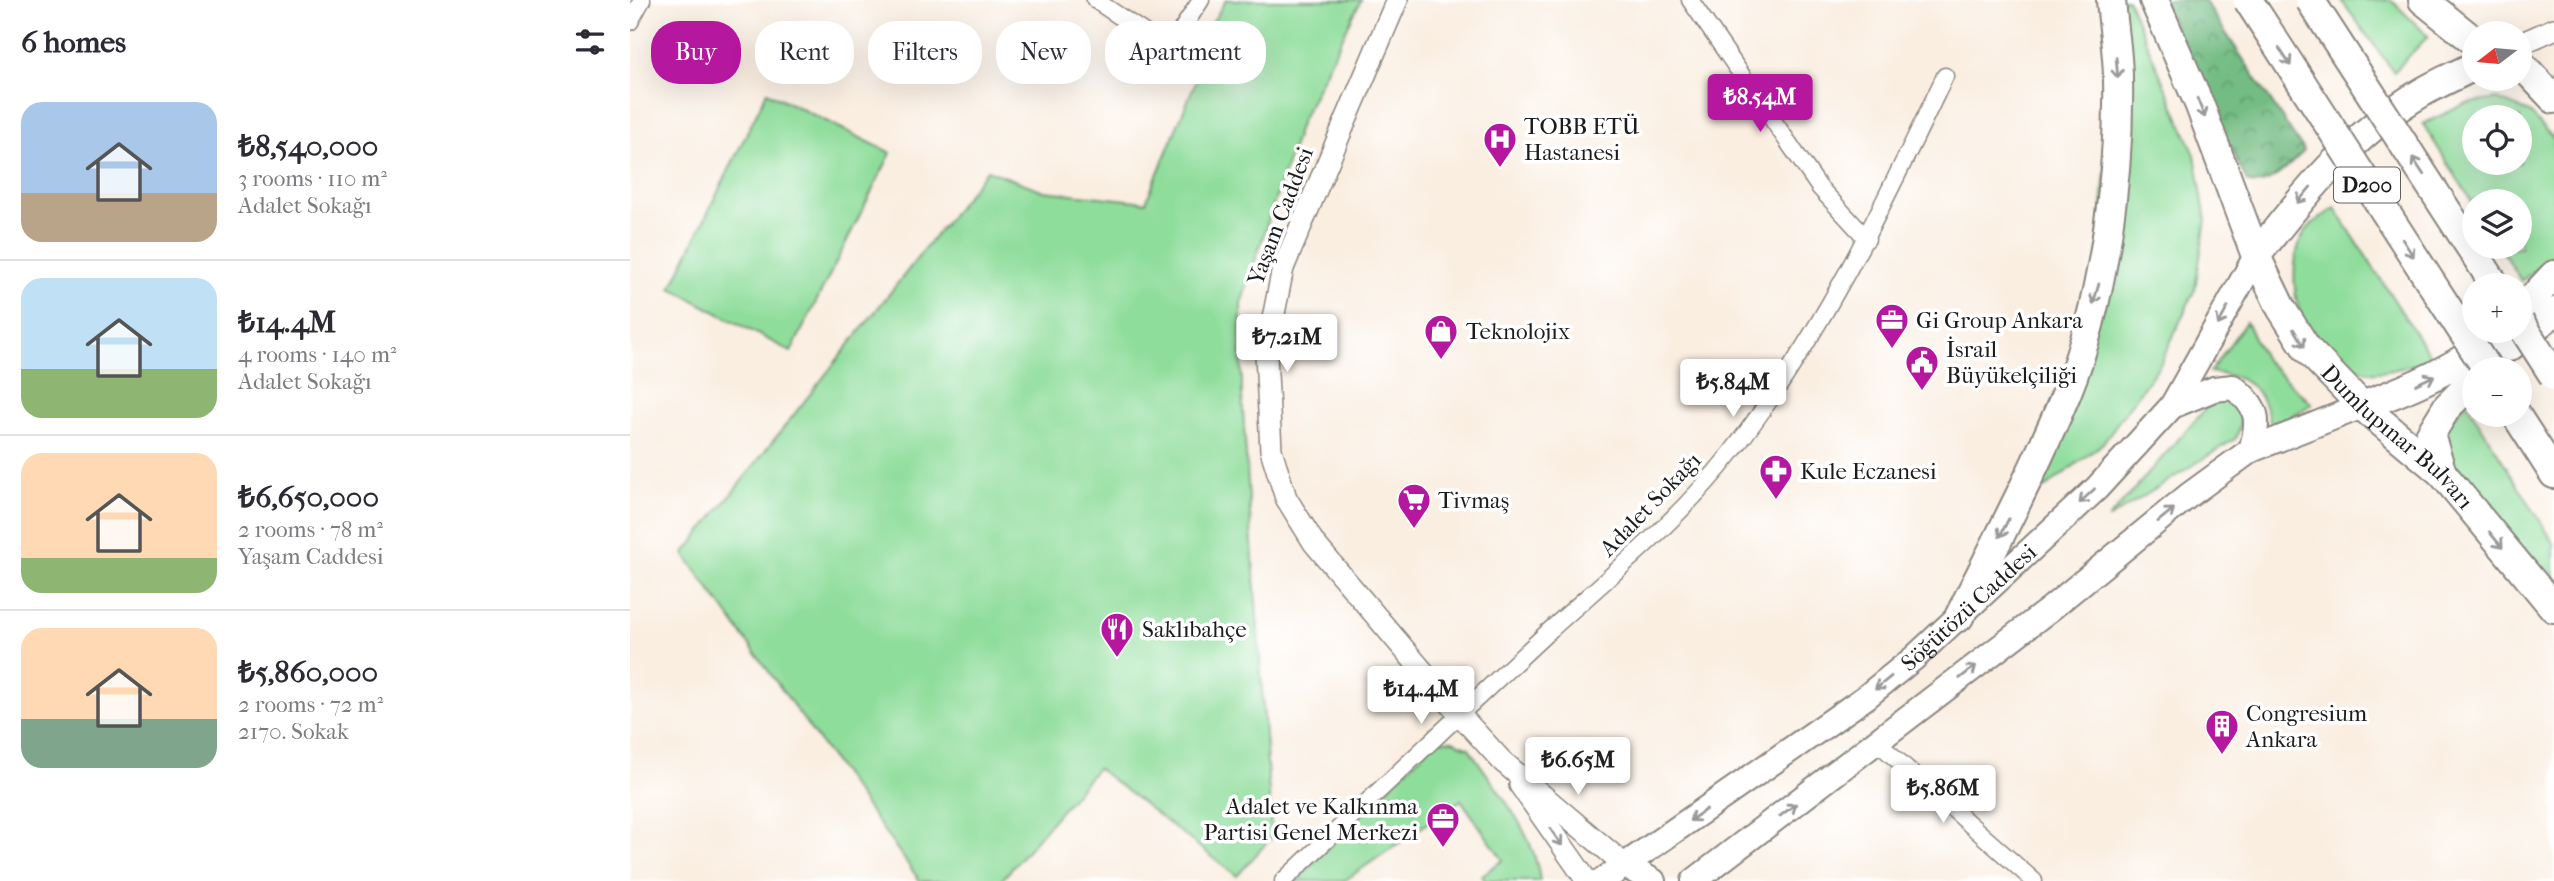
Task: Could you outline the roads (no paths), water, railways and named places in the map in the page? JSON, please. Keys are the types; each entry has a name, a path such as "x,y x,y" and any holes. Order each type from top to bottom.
{"highway":[{"path":"1959,617 2019,498 2068,390 2102,273 2114,173 2118,79 2110,0"},
{"name":"Dumlupınar Bulvarı","path":"2154,0 2200,106 2256,256 2281,308 2307,349 2362,405 2442,473 2554,608"},
{"name":"D200","path":"2248,0 2478,357"},
{"path":"2310,0 2487,273"},
{"path":"2423,0 2462,31"},
{"path":"2256,256 2321,174 2361,136 2420,94 2462,72"},
{"path":"2532,76 2554,99"},
{"path":"2532,298 2554,275"},
{"path":"2500,357 2554,312"},
{"path":"2532,342 2554,376"},
{"path":"2362,405 2404,390 2450,367 2483,343"},
{"path":"2442,473 2430,435 2447,407 2462,392"},
{"path":"2524,427 2554,474"}],"main road":[{"name":"Söğütözü Caddesi","path":"1602,881 1866,697 1959,617 2096,488 2172,406 2256,256"},
{"path":"2172,406 2214,389 2232,387 2249,399 2255,415 2258,428 2251,450"},
{"name":"Söğütözü Caddesi","path":"1694,881 2251,450 2362,405"},
{"path":"1626,866 1653,881"}],"street":[{"path":"630,22 642,0"},
{"path":"1095,0 1169,49 1200,0"},
{"name":"Yaşam Caddesi","path":"1398,0 1283,268 1266,354 1270,450 1286,498 1314,543 1502,761 1587,881"},
{"path":"1690,0 1819,187 1867,239"},
{"path":"2532,39 2554,29"},
{"name":"Adalet Sokağı","path":"1283,881 1678,513 1729,456 1782,383 1843,285 1945,76"},
{"path":"1877,742 2034,881"},
{"name":"Yaşam Caddesi","path":"1502,761 1626,866"}],"place":[{"name":"TOBB ETÜ Hastanesi","path":"1500,169"},
{"name":"Gi Group Ankara","path":"1892,350"},
{"name":"Teknolojix","path":"1441,361"},
{"name":"İsrail Büyükelçiliği","path":"1922,392"},
{"name":"Kule Eczanesi","path":"1776,501"},
{"name":"Tivmaş","path":"1414,530"},
{"name":"Saklıbahçe","path":"1117,659"},
{"name":"Congresium Ankara","path":"2222,756"},
{"name":"Adalet ve Kalkınma Partisi Genel Merkezi","path":"1443,849"}]}
